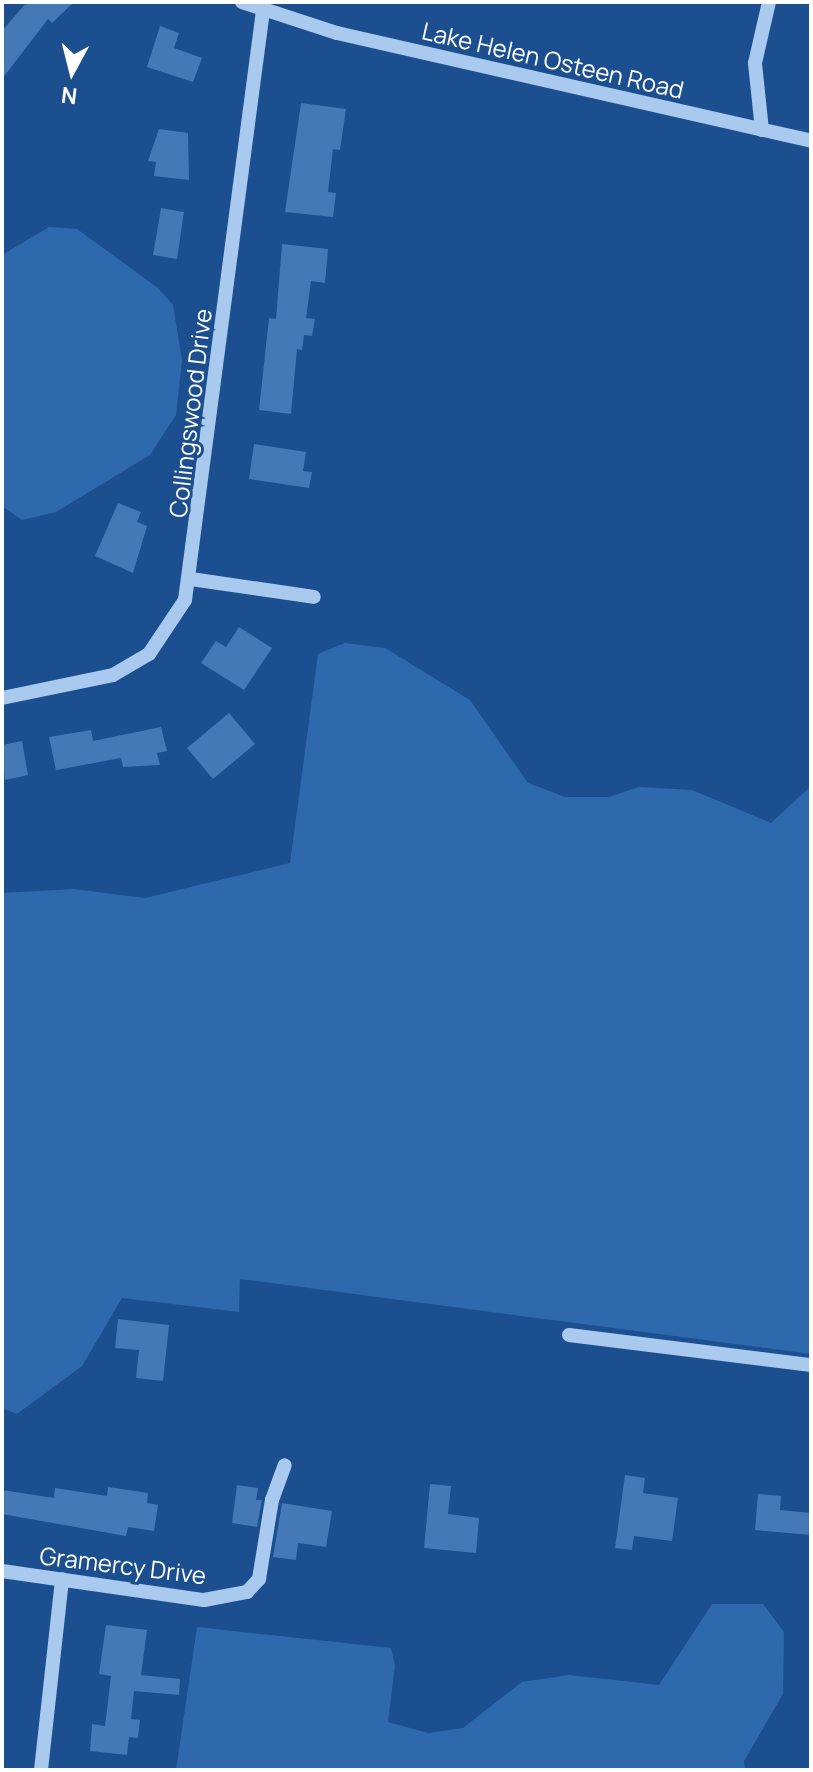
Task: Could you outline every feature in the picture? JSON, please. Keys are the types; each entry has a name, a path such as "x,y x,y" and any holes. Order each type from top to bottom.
{"street":[{"name":"Lake Helen Osteen Road","path":"242,2 263,11 486,69 811,141"},
{"path":"762,130 755,63 769,2"},
{"name":"Collingswood Drive","path":"2,698 113,675 149,654 171,628 191,579 263,11"},
{"path":"191,579 314,597"},
{"path":"569,1335 811,1365"},
{"name":"Gramercy Drive","path":"2,1571 204,1600 247,1592 259,1579 272,1500 285,1465"},
{"path":"41,1770 62,1579"}],"shaded area":[{"path":"49,227 77,229 158,288 173,305 182,360 176,415 150,455 56,512 22,520 2,506 2,255"},
{"path":"345,643 385,648 470,700 528,783 565,797 609,797 639,787 692,790 771,823 811,786 811,1354 240,1279 239,1312 122,1298 82,1366 17,1414 2,1408 2,893 74,889 145,898 290,863 318,654"},
{"path":"712,1604 763,1604 784,1632 783,1694 744,1761 745,1770 176,1770 197,1627 391,1648 395,1666 388,1722 428,1733 463,1728 522,1682 569,1675 659,1685"}],"building":[{"path":"27,2 74,2 52,23 48,19 2,79 2,31"},
{"path":"160,26 179,33 174,48 202,58 193,82 147,67"},
{"path":"301,103 346,109 340,150 333,149 328,192 336,193 333,217 285,212"},
{"path":"159,129 188,133 189,180 154,176 156,162 148,161"},
{"path":"161,208 184,212 177,259 153,255"},
{"path":"282,244 328,249 325,283 311,281 306,318 315,319 312,336 304,335 302,350 297,349 291,414 259,410 269,318 276,319"},
{"path":"254,444 306,452 303,471 312,472 309,488 249,479"},
{"path":"118,503 141,512 137,522 147,526 133,573 95,556"},
{"path":"239,627 272,648 244,690 201,663 216,641 226,647"},
{"path":"229,713 255,744 213,779 187,748"},
{"path":"161,727 167,751 157,753 160,765 123,767 121,758 56,770 49,737 91,730 93,741"},
{"path":"22,741 28,775 5,780 2,745"},
{"path":"118,1319 169,1325 163,1381 136,1378 139,1350 115,1348"},
{"path":"625,1475 645,1478 643,1493 678,1498 672,1541 634,1536 632,1550 615,1548"},
{"path":"430,1484 451,1486 448,1514 479,1518 476,1553 424,1548"},
{"path":"237,1485 258,1488 256,1500 262,1500 257,1527 232,1523"},
{"path":"108,1487 148,1493 147,1503 158,1505 154,1531 128,1527 126,1536 2,1514 2,1490 54,1498 55,1488 107,1496"},
{"path":"758,1494 781,1496 780,1510 811,1513 811,1535 755,1530"},
{"path":"282,1503 332,1511 326,1547 298,1543 296,1560 273,1557"},
{"path":"106,1625 147,1630 141,1675 180,1679 179,1695 134,1691 131,1719 140,1720 138,1738 129,1737 127,1755 90,1751 92,1724 105,1726 111,1676 99,1674"}]}
